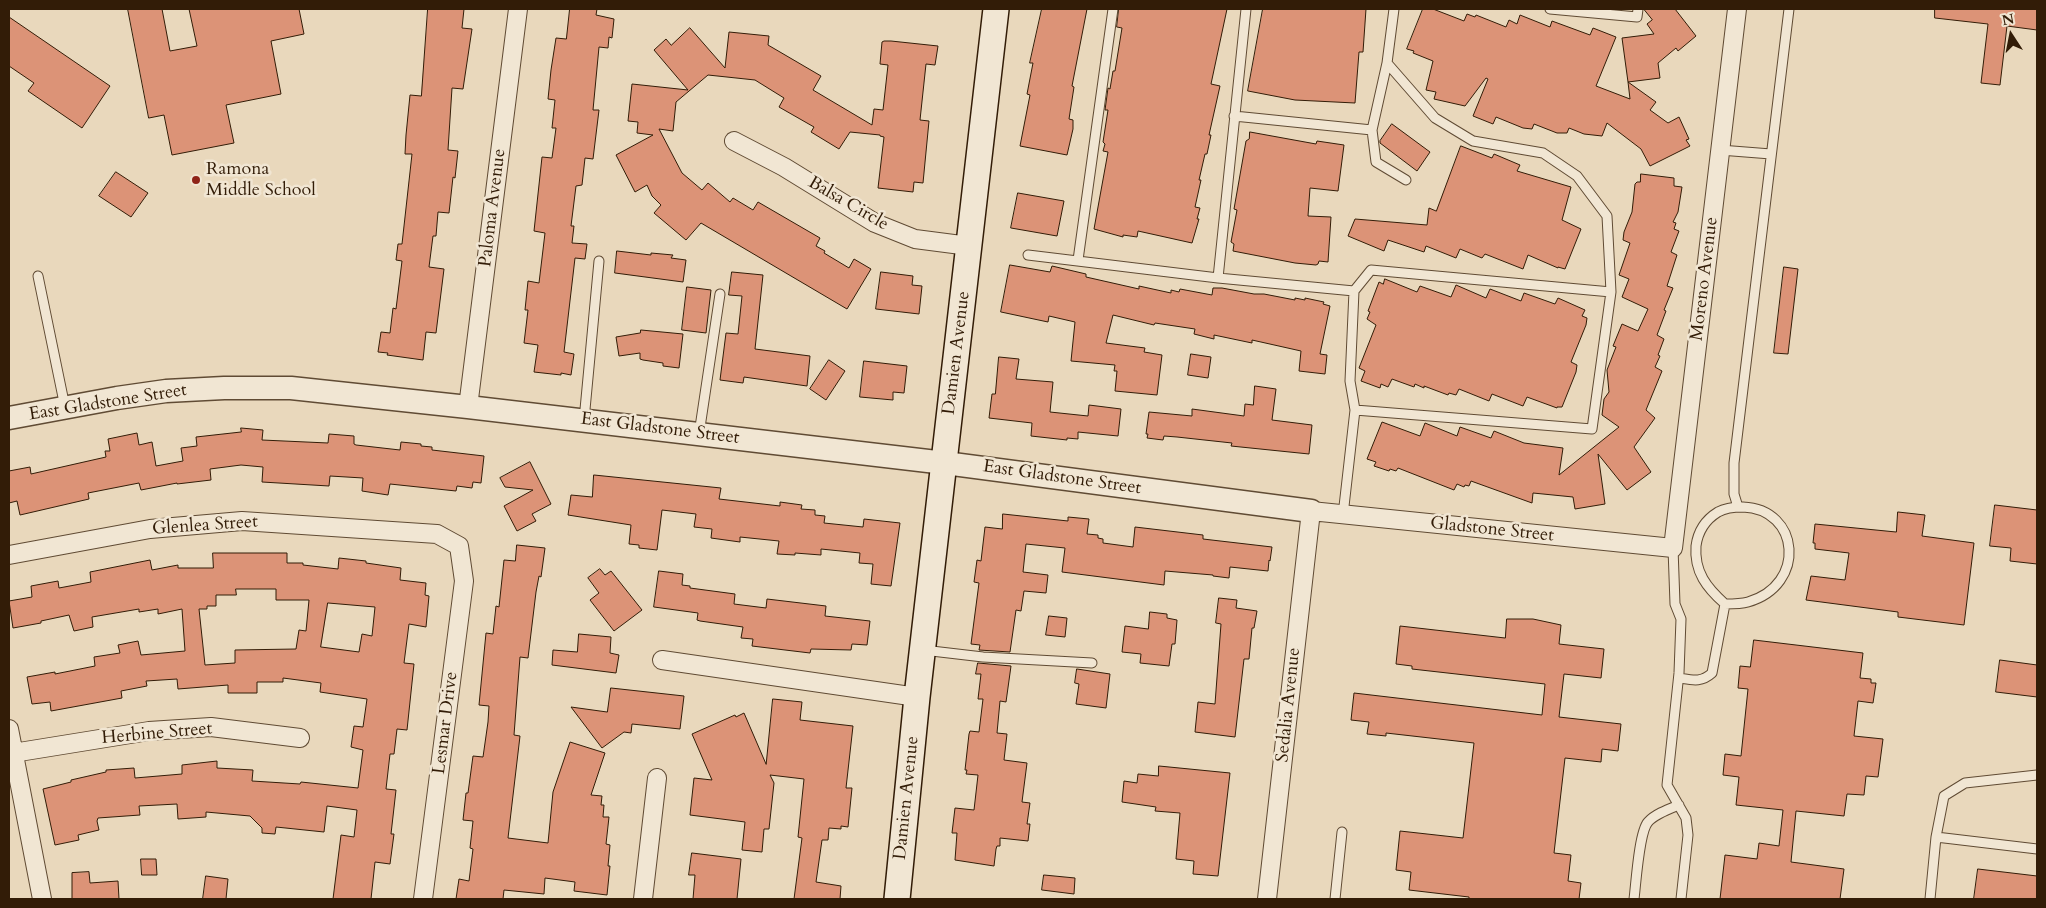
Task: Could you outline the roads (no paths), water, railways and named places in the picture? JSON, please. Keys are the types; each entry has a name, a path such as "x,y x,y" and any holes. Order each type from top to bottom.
{"main road":[{"name":"Damien Avenue","path":"897,899 917,697 996,9"}],"street":[{"name":"Paloma Avenue","path":"468,407 518,9"},
{"name":"Moreno Avenue","path":"1673,548 1737,9"},
{"name":"Balsa Circle","path":"734,141 784,167 875,223 915,238 969,246"},
{"name":"East Gladstone Street","path":"9,418 166,391 224,388 291,388 584,420 945,463 1310,511"},
{"name":"Gladstone Street","path":"1310,511 1673,548"},
{"name":"Sedalia Avenue","path":"1267,899 1310,511"},
{"name":"Glenlea Street","path":"9,554 150,529 242,520 437,534 459,546"},
{"name":"Lesmar Drive","path":"423,899 464,581 459,546"},
{"path":"662,660 917,697"},
{"name":"Herbine Street","path":"13,753 149,731 211,727 300,738"},
{"path":"9,729 42,899"},
{"path":"643,899 657,778"}],"lane":[{"path":"1078,260 1113,9"},
{"path":"1218,278 1246,9"},
{"path":"1394,9 1387,63 1372,130 1376,162 1406,180"},
{"path":"1550,9 1637,17 1638,9"},
{"path":"1738,507 1734,494 1734,462 1789,9"},
{"path":"1356,410 1592,429 1611,292 1606,216 1577,176 1543,153 1473,141 1435,118 1387,63"},
{"path":"1234,116 1372,130"},
{"path":"1720,150 1771,154"},
{"path":"1028,255 1218,278 1354,291"},
{"path":"584,420 599,261"},
{"path":"1343,515 1356,410 1350,381 1354,291 1371,270 1611,292"},
{"path":"38,276 65,407"},
{"path":"699,434 720,294"},
{"path":"1751,507 1773,518 1786,537 1790,548 1790,561 1786,573 1776,586 1748,602 1725,604 1704,583 1697,568 1697,538 1710,517 1723,509 1751,507"},
{"path":"1673,548 1675,604 1681,619 1679,678 1667,786 1686,818 1688,835 1681,899"},
{"path":"1679,678 1696,681 1706,679 1712,673 1725,604"},
{"path":"923,650 983,657 1092,663"},
{"path":"1930,899 1936,837 1944,796 1965,783 2037,775"},
{"path":"1634,899 1642,833 1647,822 1679,805"},
{"path":"1335,899 1342,832"},
{"path":"1936,837 2037,848"}],"place":[{"name":"Ramona Middle School","path":"196,180"}]}
